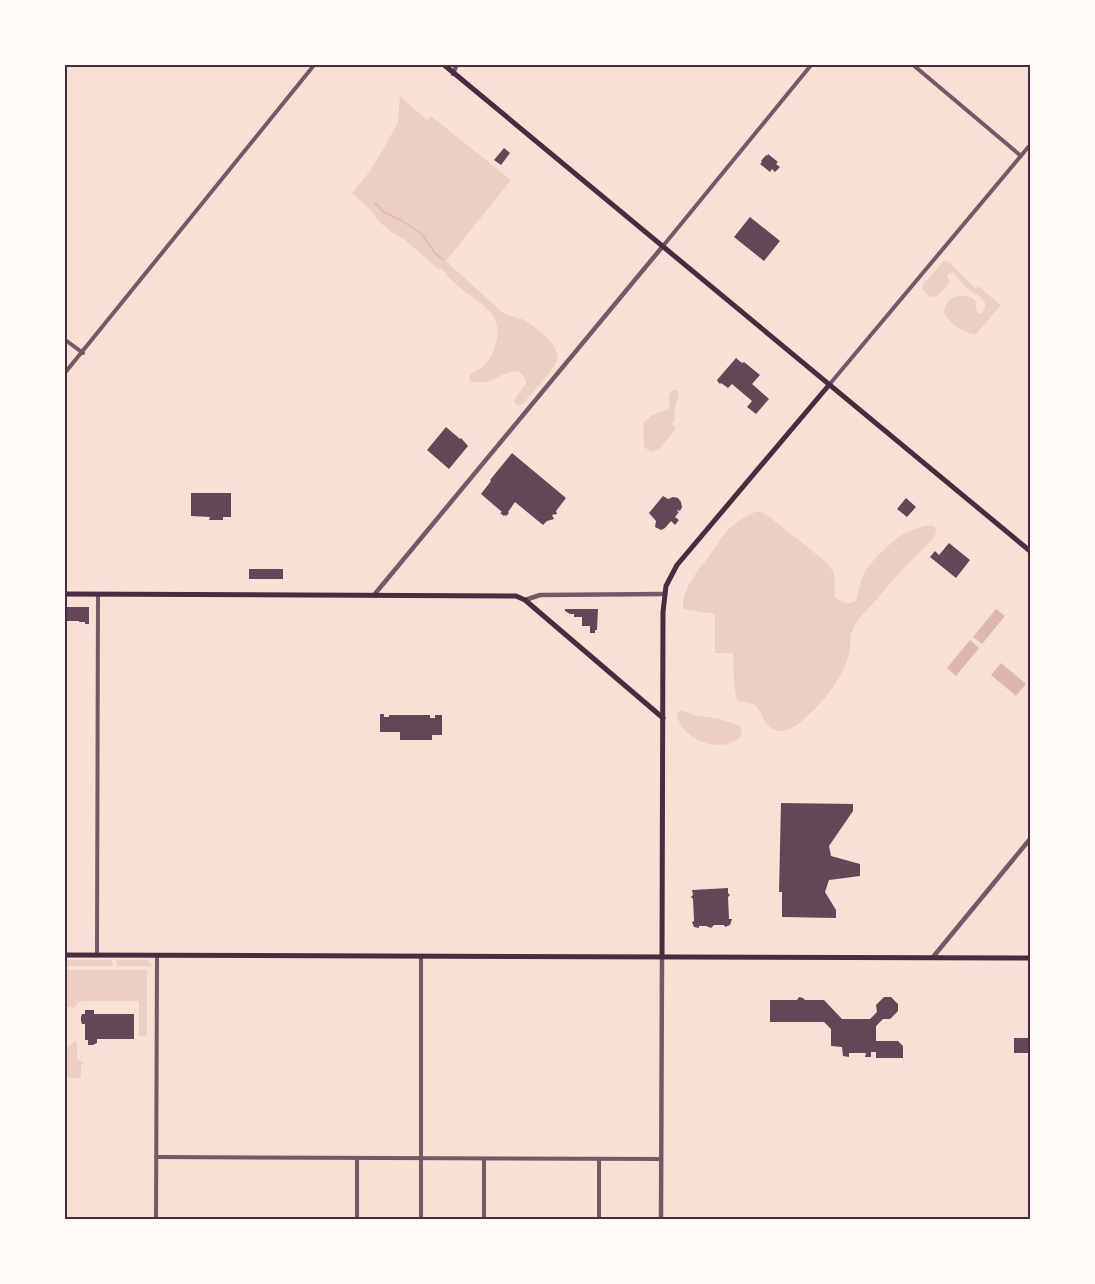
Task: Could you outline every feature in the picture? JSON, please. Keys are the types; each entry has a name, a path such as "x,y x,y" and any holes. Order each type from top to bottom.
{"main road":[{"path":"442,64 1030,550"},
{"path":"662,956 664,594 669,578 677,565 829,385"},
{"path":"64,594 516,596 525,600 663,718"},
{"path":"64,955 1030,958"}],"street":[{"path":"64,375 315,64"},
{"path":"453,74 457,64"},
{"path":"374,596 812,64"},
{"path":"912,64 1021,156"},
{"path":"829,385 1030,145"},
{"path":"64,339 83,353"},
{"path":"96,955 98,594"},
{"path":"525,600 540,595 664,594"},
{"path":"933,957 1030,839"},
{"path":"156,1220 157,955"},
{"path":"421,956 421,1220"},
{"path":"662,956 662,1220"},
{"path":"156,1157 661,1160"},
{"path":"357,1158 357,1220"},
{"path":"484,1159 484,1220"},
{"path":"599,1159 599,1220"}],"shaded area":[{"path":"400,96 427,120 431,116 511,180 446,261 502,312 532,325 548,338 556,350 555,365 522,405 515,404 514,400 526,383 519,372 509,372 484,382 472,382 469,379 470,374 487,362 494,350 497,329 496,322 489,311 455,283 441,268 439,270 404,239 392,233 352,193 370,171 398,122"},
{"path":"944,261 950,263 976,289 978,286 1001,305 976,334 958,328 944,313 947,303 960,296 975,300 979,314 985,308 982,298 965,286 954,273 948,274 950,282 936,296 930,297 922,288"},
{"path":"675,390 679,395 674,409 675,420 672,424 675,430 659,449 651,452 644,447 643,423 652,415 669,409 670,395"},
{"path":"755,512 767,515 826,562 834,573 835,597 848,603 856,601 866,570 894,541 903,534 920,527 932,526 935,527 936,532 933,539 856,623 852,632 848,658 830,692 803,720 783,731 776,731 768,726 755,705 737,701 733,653 715,653 715,614 683,609 689,585 723,536 737,522"},
{"path":"996,609 1005,616 982,644 973,637"},
{"path":"970,640 979,648 956,676 947,668"},
{"path":"1001,663 1026,684 1016,696 991,675"},
{"path":"682,710 740,726 742,734 735,741 726,744 705,743 694,738 680,723 677,713"},
{"path":"65,960 112,960 113,966 65,966"},
{"path":"116,960 147,960 153,966 117,966"},
{"path":"65,970 147,970 147,1036 139,1036 139,1001 83,1001 74,1008 65,1006"},
{"path":"75,1041 77,1060 84,1062 81,1065 81,1078 68,1078 68,1075 65,1075 65,1050"}],"building":[{"path":"504,148 510,153 501,165 494,160"},
{"path":"768,154 778,162 776,164 780,167 775,172 772,169 770,172 760,164"},
{"path":"750,217 780,241 764,261 734,237"},
{"path":"736,358 760,375 752,384 769,399 756,414 747,407 752,401 732,384 728,388 717,380"},
{"path":"446,427 468,446 449,469 427,450"},
{"path":"512,453 566,498 556,511 557,514 552,515 554,519 543,525 515,502 509,513 504,516 481,494"},
{"path":"191,493 231,493 231,517 223,517 223,520 209,520 210,517 191,516"},
{"path":"663,496 668,499 678,498 682,507 680,511 677,511 679,512 675,517 679,520 675,525 671,521 661,530 655,527 656,521 649,513"},
{"path":"906,498 916,507 907,517 897,509"},
{"path":"949,543 970,560 956,578 930,557 935,551 939,555"},
{"path":"249,569 283,569 283,579 249,579"},
{"path":"64,607 89,607 89,624 64,621"},
{"path":"565,609 598,609 595,633 590,633 590,626 582,626 582,617 574,617 574,614 570,614"},
{"path":"380,714 384,714 384,717 430,715 430,718 442,715 442,735 432,735 432,740 400,740 400,732 380,732"},
{"path":"781,803 853,804 853,811 829,846 831,856 860,864 860,876 829,880 825,892 836,910 836,918 782,917 782,892 779,892"},
{"path":"728,888 729,919 732,919 730,925 725,927 714,925 711,928 694,927 692,890"},
{"path":"799,997 805,1000 824,1000 842,1019 870,1019 877,1012 876,1005 884,997 891,997 898,1004 898,1011 890,1019 883,1019 876,1026 876,1041 898,1041 903,1046 903,1058 876,1058 876,1052 871,1052 871,1057 865,1057 866,1053 849,1053 849,1057 843,1056 842,1047 831,1046 831,1029 824,1022 770,1022 770,1000 797,1000"},
{"path":"85,1010 94,1010 94,1014 134,1014 134,1039 97,1039 97,1043 88,1045 88,1040 85,1040 85,1024 81,1021"},
{"path":"1014,1038 1030,1038 1030,1053 1014,1053"}],"waterway":[{"path":"375,203 385,213 401,220 422,234 435,253 443,260"}]}
